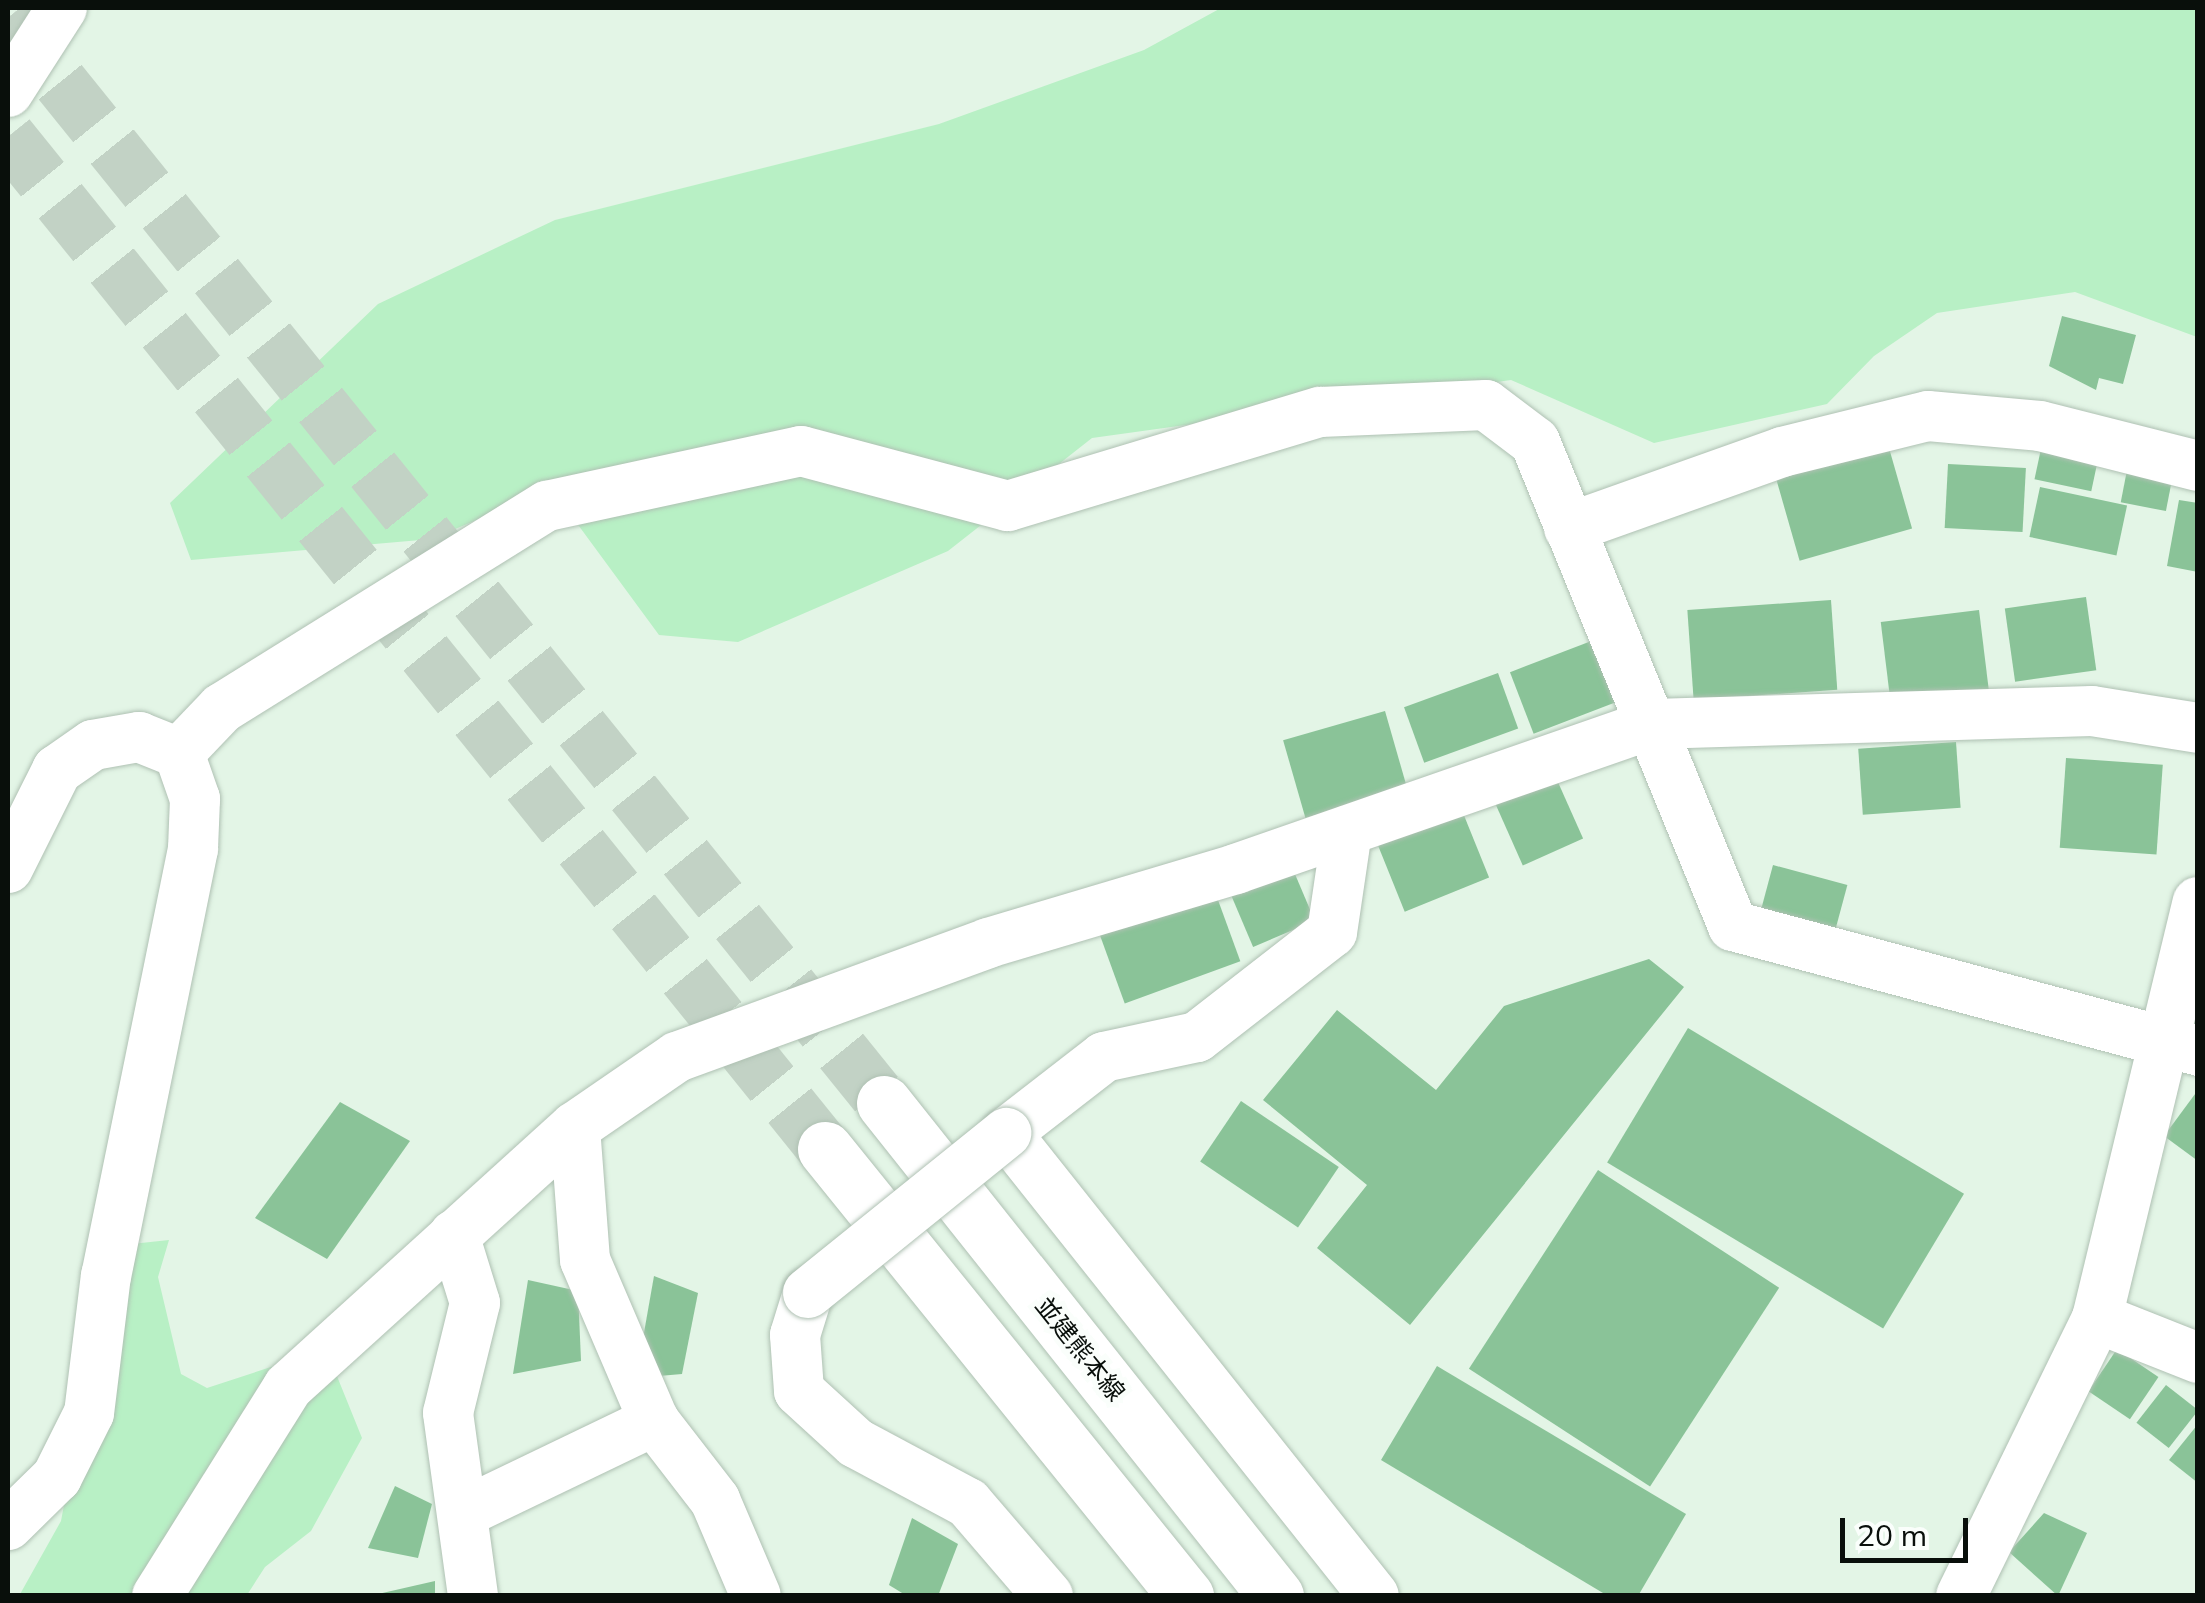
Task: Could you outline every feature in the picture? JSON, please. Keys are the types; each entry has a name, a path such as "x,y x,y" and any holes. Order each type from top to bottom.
{"main road":[{"name":"並建熊本線","path":"884,1103 1276,1596"},
{"path":"825,1149 1186,1596"}],"street":[{"path":"8,92 62,8"},
{"path":"179,754 222,708 547,506 801,451 1008,506 1320,412 1486,405 1534,442 1734,926 2180,1046"},
{"path":"1569,528 1782,452 1928,416 2040,426 2198,466"},
{"path":"157,1596 288,1387 574,1128 677,1057 988,944 1347,831 1653,724 2092,710 2198,728"},
{"path":"8,868 57,770 93,745 139,737 179,754 195,798 194,849 106,1276 89,1413 57,1477 8,1525"},
{"path":"1048,1596 968,1504 856,1443 799,1391 795,1335 808,1293 1104,1056 1197,1037 1332,932 1347,831"},
{"path":"1982,1588 2098,1318 2180,1046 2198,902"},
{"path":"574,1128 585,1260 654,1420 716,1500 739,1572 756,1596"},
{"path":"1006,1134 1374,1596"},
{"path":"454,1235 475,1303 448,1413 467,1511 473,1596"},
{"path":"2098,1318 2198,1358"},
{"path":"467,1511 654,1420"}],"green space":[{"path":"1221,8 2197,8 2197,337 2075,292 1937,313 1874,356 1827,404 1654,443 1511,380 1092,438 948,551 738,642 659,635 551,488 432,539 191,560 170,503 378,304 555,220 939,124 1144,50"},
{"path":"169,1240 158,1277 181,1374 207,1388 326,1349 362,1438 311,1531 265,1567 247,1595 19,1596 61,1521 113,1246"}],"building":[{"path":"2062,316 2136,335 2123,384 2099,378 2096,390 2049,366"},
{"path":"1887,441 1912,528 1800,561 1775,473"},
{"path":"2042,444 2099,456 2091,491 2035,479"},
{"path":"1948,464 2026,468 2023,532 1945,528"},
{"path":"2128,465 2173,474 2166,511 2121,502"},
{"path":"2040,487 2127,506 2116,555 2029,537"},
{"path":"2179,500 2198,503 2198,572 2167,566"},
{"path":"2086,597 2096,670 2015,682 2005,608"},
{"path":"1831,600 1837,690 1694,700 1687,610"},
{"path":"1979,610 1989,691 1891,703 1881,622"},
{"path":"1594,640 1618,702 1534,734 1510,672"},
{"path":"1498,673 1518,728 1424,763 1404,707"},
{"path":"1385,711 1407,789 1305,818 1283,740"},
{"path":"1956,742 1961,808 1863,815 1858,749"},
{"path":"2066,758 2163,765 2156,855 2060,848"},
{"path":"1553,771 1583,839 1523,865 1493,798"},
{"path":"1461,808 1489,878 1405,912 1377,842"},
{"path":"1289,860 1315,921 1253,947 1227,886"},
{"path":"1773,865 1847,885 1833,938 1759,918"},
{"path":"1214,889 1240,961 1125,1003 1098,931"},
{"path":"1649,959 1684,987 1410,1325 1317,1248 1367,1185 1263,1100 1337,1010 1436,1090 1504,1006"},
{"path":"1688,1028 1964,1194 1883,1328 1607,1163"},
{"path":"2198,1090 2198,1161 2164,1136"},
{"path":"1241,1101 1339,1167 1298,1228 1200,1162"},
{"path":"340,1102 410,1141 327,1259 255,1218"},
{"path":"1598,1170 1779,1288 1650,1486 1469,1369"},
{"path":"654,1276 698,1293 682,1374 636,1378"},
{"path":"528,1280 578,1291 581,1361 513,1374"},
{"path":"2117,1349 2158,1377 2130,1419 2088,1391"},
{"path":"1437,1366 1686,1514 1638,1596 1608,1596 1381,1460"},
{"path":"2166,1385 2198,1410 2169,1448 2136,1423"},
{"path":"2198,1424 2198,1483 2169,1460"},
{"path":"395,1486 432,1504 418,1558 368,1548"},
{"path":"2044,1513 2087,1533 2058,1596 2009,1552"},
{"path":"912,1518 958,1544 938,1596 907,1596 889,1585"},
{"path":"435,1581 435,1596 378,1596 378,1594"}],"tunnel":[{"path":"8,17 884,1103"},
{"path":"8,136 825,1149"}]}
